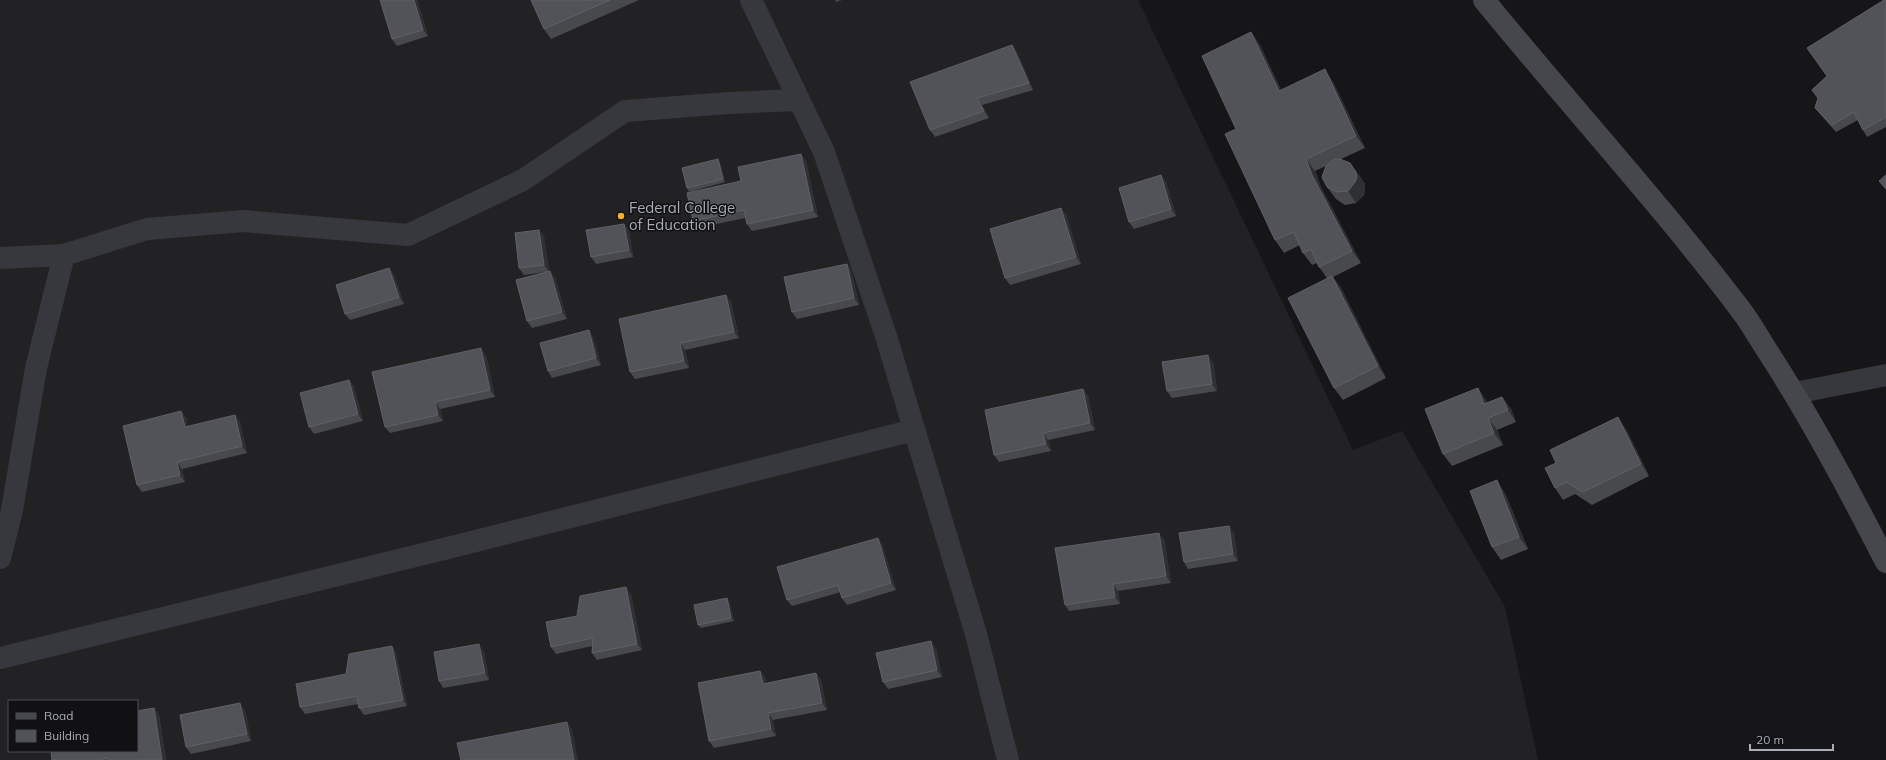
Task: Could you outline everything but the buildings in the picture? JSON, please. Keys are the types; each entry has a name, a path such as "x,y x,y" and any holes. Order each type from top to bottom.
{"main road":[{"path":"1484,0 1540,69 1640,183 1741,310 1795,394 1851,494 1886,562"}],"street":[{"path":"751,0 824,152 886,336 976,634 1008,760"},
{"path":"0,258 64,255 147,229 243,221 408,235 523,180 625,111 729,103 799,100"},
{"path":"0,558 12,510 36,368 64,255"},
{"path":"1795,394 1886,375"},
{"path":"0,658 463,544 914,430"}],"shaded area":[{"name":"Federal College of Education","path":"0,0 1138,0 1353,450 1402,431 1505,607 1538,760 0,760"}],"place":[{"name":"Federal College of Education","path":"621,216"}]}
